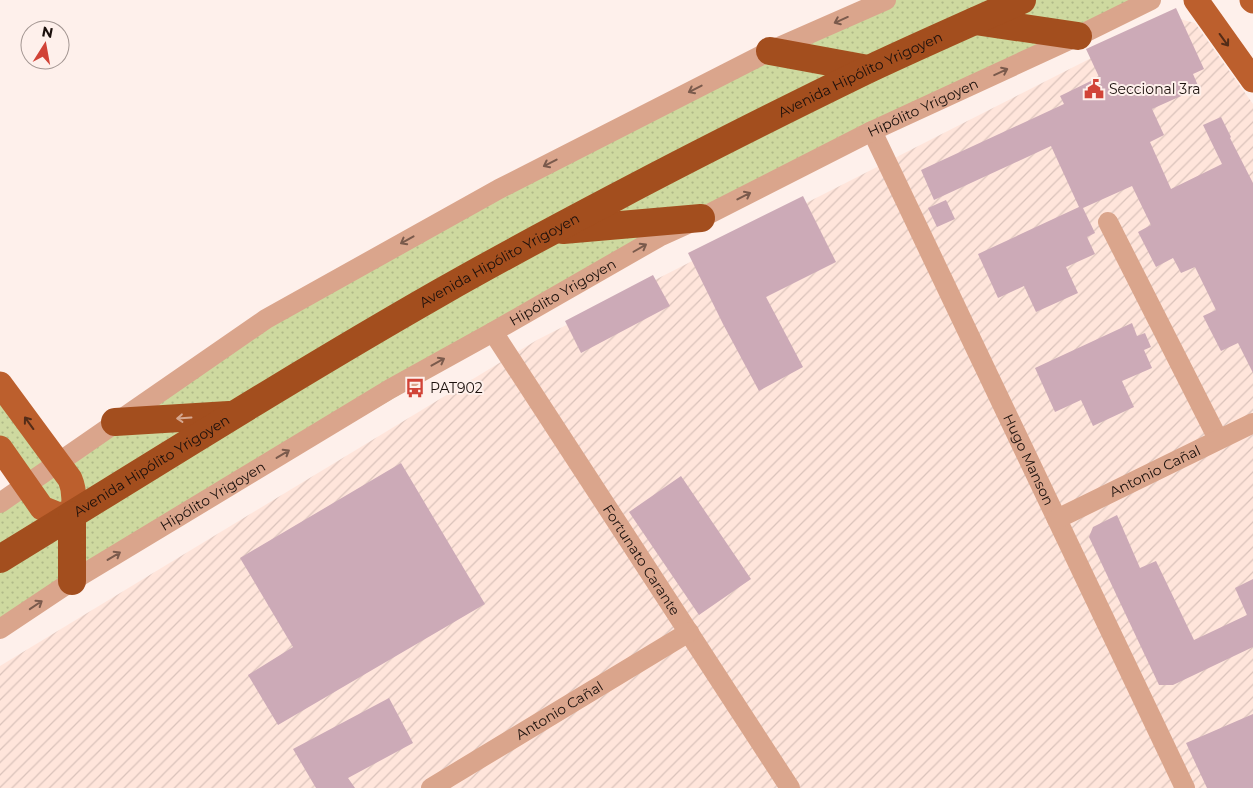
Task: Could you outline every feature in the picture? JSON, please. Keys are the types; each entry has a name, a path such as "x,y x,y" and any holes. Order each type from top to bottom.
{"highway":[{"name":"Avenida Hipólito Yrigoyen","path":"0,559 233,415 442,291 693,156 868,69 1022,0"},
{"path":"975,20 1078,36"},
{"path":"770,51 868,69"},
{"path":"552,231 701,218"},
{"path":"115,422 233,415"},
{"path":"72,515 72,581"}],"main road":[{"path":"1196,0 1253,80"},
{"path":"0,384 70,479 75,499 72,515 56,514 42,508 0,448"}],"street":[{"path":"0,503 266,319 499,189 770,51 886,0"},
{"name":"Hipólito Yrigoyen","path":"0,629 72,581 390,389 659,237 701,218 872,131 1078,36 1151,0"},
{"name":"Hugo Manson","path":"872,131 1184,788"},
{"path":"1108,222 1218,440"},
{"name":"Fortunato Carante","path":"493,332 790,788"},
{"name":"Antonio Cañal","path":"1057,519 1253,423"},
{"name":"Antonio Cañal","path":"431,788 689,632"}],"shaded area":[{"path":"1172,17 1195,23 1253,104 1253,788 0,788 0,666 537,340"}],"green space":[{"path":"886,0 1151,0 701,218 0,629 0,503 26,485 0,448 0,384 57,462 266,319"}],"building":[{"path":"1176,8 1204,69 1193,74 1199,88 1152,109 1164,135 1150,142 1171,189 1222,164 1203,125 1221,117 1253,183 1253,373 1238,343 1221,351 1203,316 1216,310 1195,267 1181,273 1173,258 1156,267 1138,232 1151,225 1132,186 1083,208 1095,233 1087,237 1095,254 1066,267 1078,293 1036,312 1024,286 998,298 978,254 1079,207 1051,146 934,200 921,170 1064,104 1060,96 1099,77 1086,49"},
{"path":"803,196 836,262 766,297 803,367 759,391 688,253"},
{"path":"946,200 955,219 937,227 928,208"},
{"path":"653,275 670,306 581,353 565,321"},
{"path":"1132,323 1137,336 1145,333 1151,347 1144,350 1152,368 1122,381 1134,407 1093,426 1081,400 1055,412 1035,368"},
{"path":"401,463 485,604 278,725 248,675 293,647 240,558"},
{"path":"681,476 751,579 699,615 629,512"},
{"path":"1117,515 1140,568 1156,561 1194,640 1247,615 1235,588 1253,579 1253,647 1173,685 1159,685 1089,537 1093,527"},
{"path":"389,698 413,743 348,778 355,788 316,788 293,749"},
{"path":"1253,714 1253,788 1207,788 1186,743"}],"place":[{"name":"Seccional 3ra","path":"1094,89"},
{"name":"PAT902","path":"415,388"}]}
